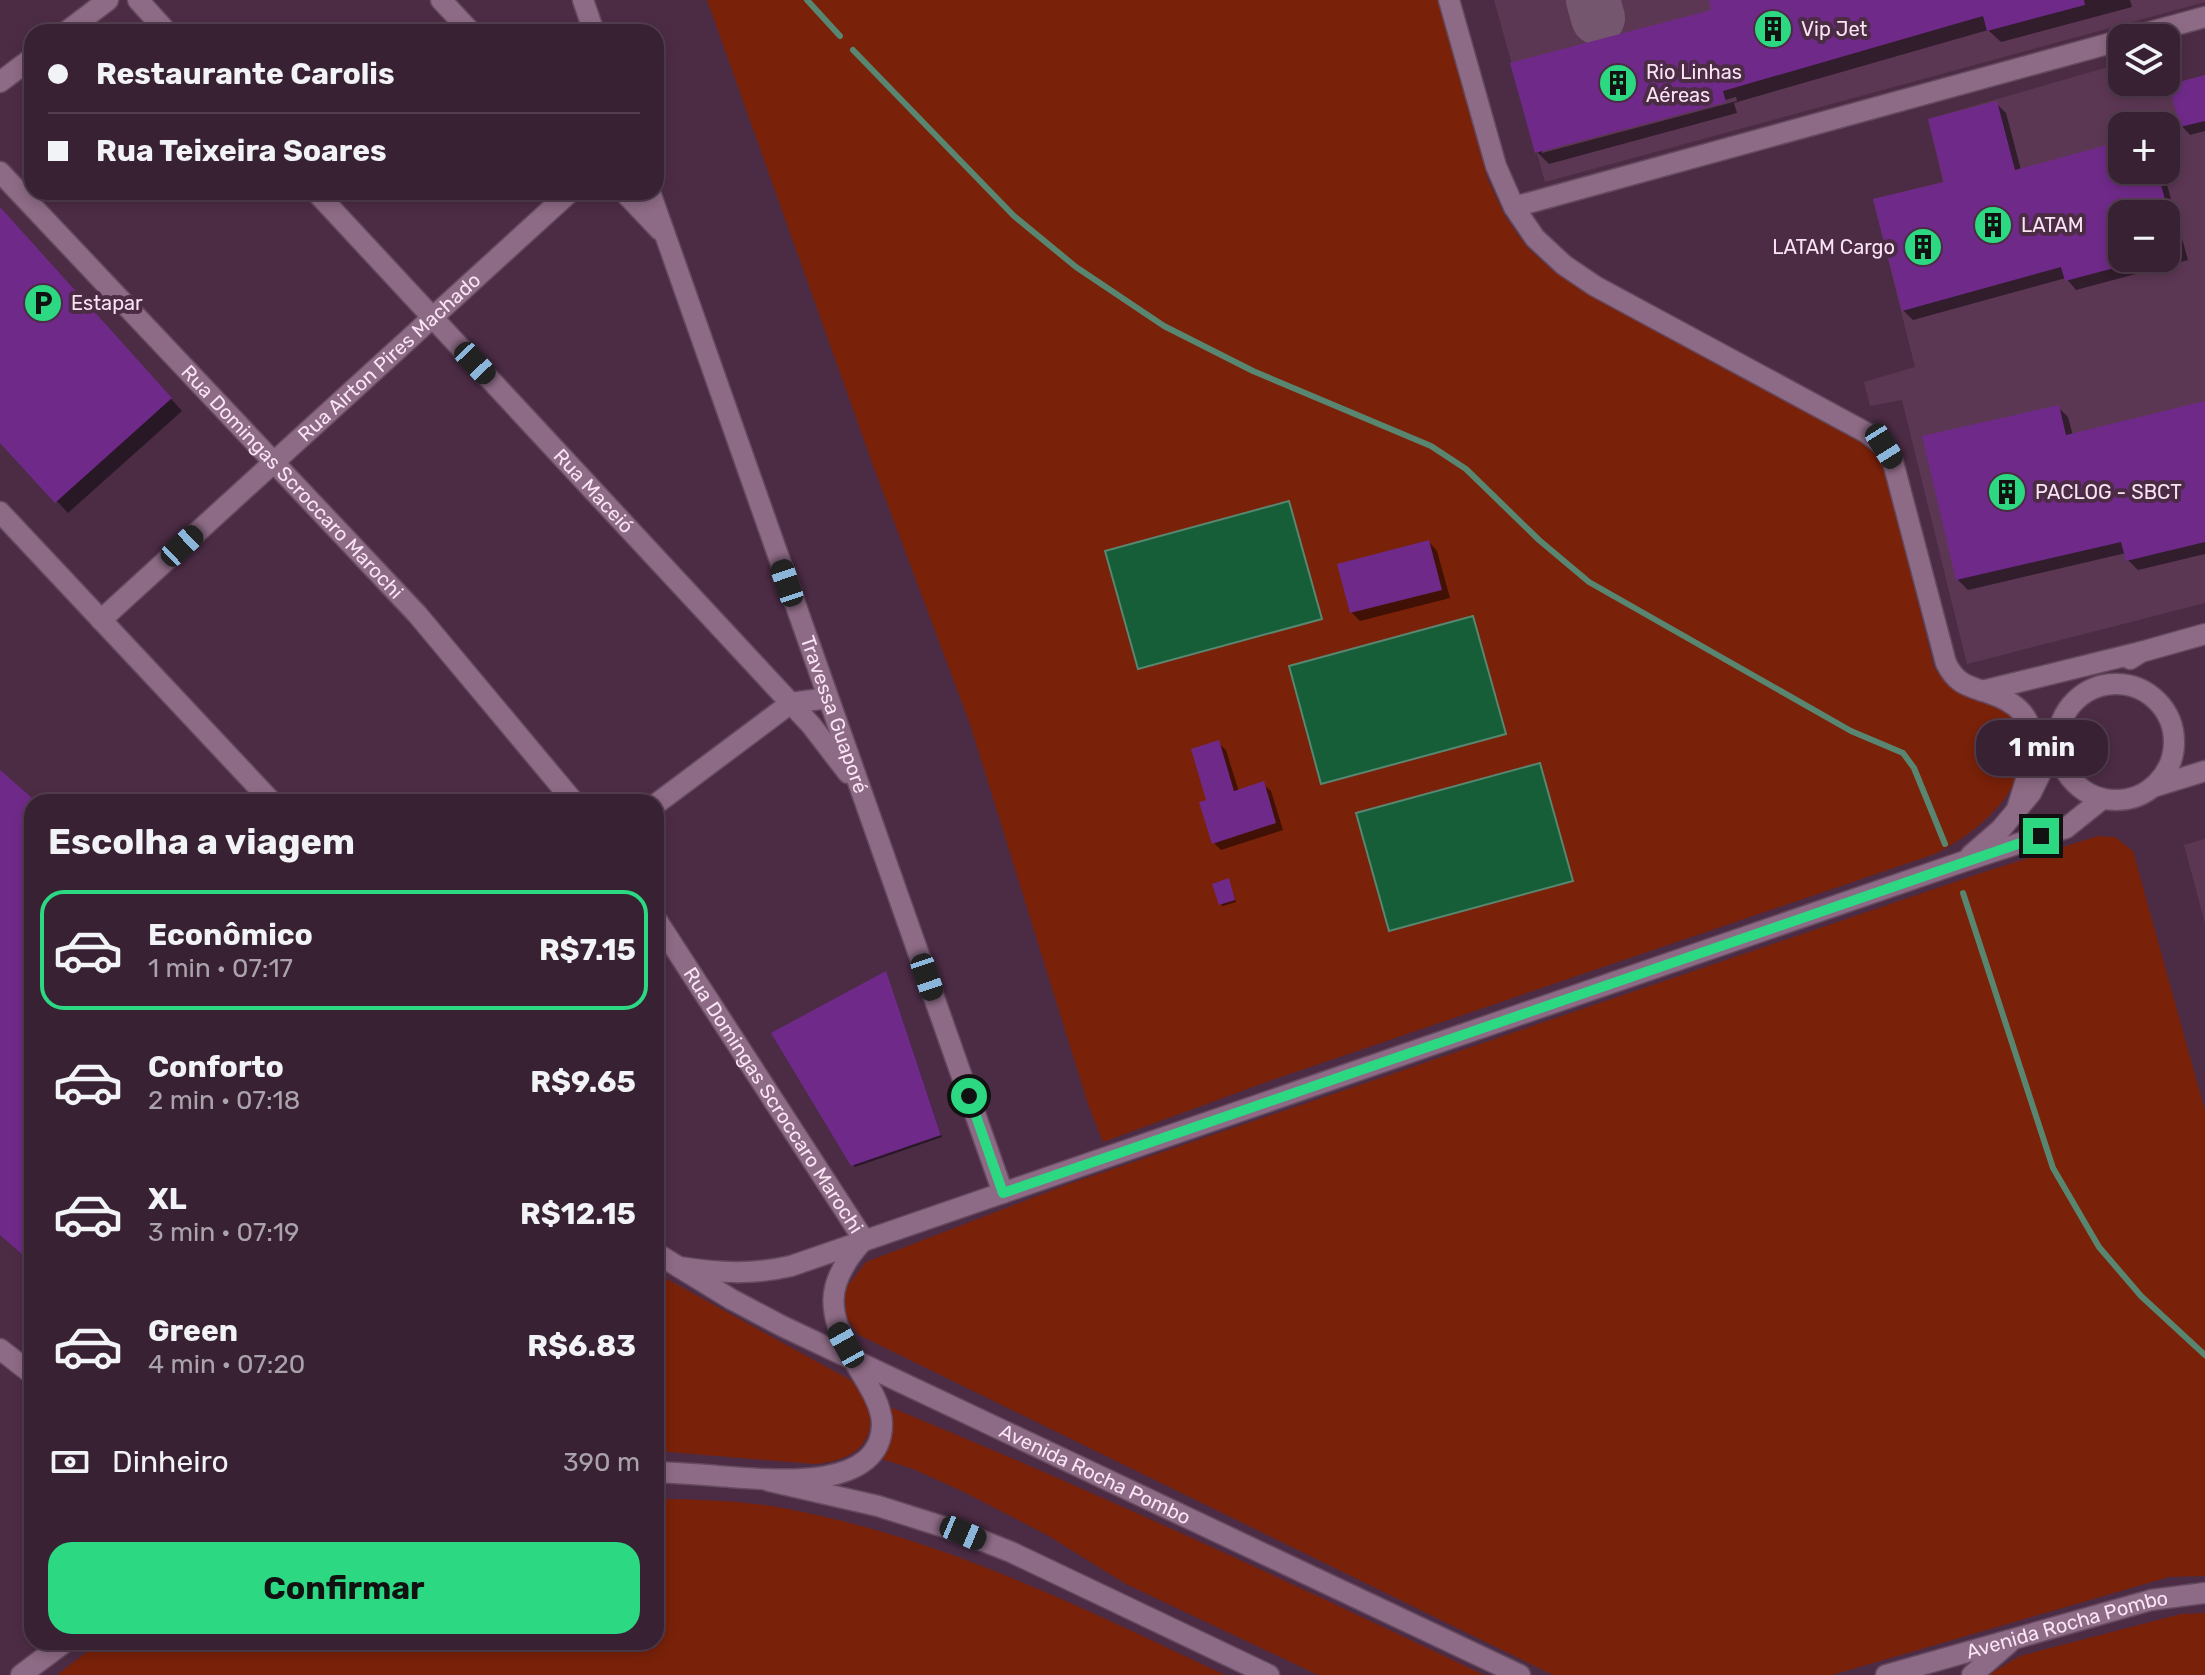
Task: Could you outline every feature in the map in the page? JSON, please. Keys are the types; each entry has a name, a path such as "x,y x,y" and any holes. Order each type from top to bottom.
{"street":[{"path":"76,24 108,0"},
{"path":"138,0 160,24"},
{"path":"441,0 464,24"},
{"path":"583,0 591,24"},
{"path":"1449,0 1496,166 1514,207 1535,238 1564,265 1595,286 1867,433 1884,446 1893,462 1946,663 1953,677 1969,689 2013,702 2025,715 2033,735 2033,759 2016,812"},
{"path":"2179,24 2205,17"},
{"path":"1514,207 2108,44"},
{"path":"0,82 24,64"},
{"name":"Rua Domingas Scroccaro Marochi","path":"0,172 24,197"},
{"name":"Rua Domingas Scroccaro Marochi","path":"26,200 417,614 567,794"},
{"name":"Rua Maceió","path":"323,200 811,725 865,798"},
{"name":"Rua Airton Pires Machado","path":"101,620 561,200"},
{"path":"632,200 666,236"},
{"name":"Travessa Guaporé","path":"653,200 1003,1193"},
{"path":"0,512 264,794"},
{"path":"1982,691 2205,634"},
{"path":"2141,652 2081,694 2060,722 2057,740 2059,758 2068,776 2081,789 2109,802 2136,796 2153,787 2205,771"},
{"path":"2081,694 2099,686 2119,684 2138,688 2155,699 2167,715 2174,734 2173,754 2166,772 2153,787"},
{"path":"664,798 791,703 830,705 826,721 811,725"},
{"path":"1965,861 2016,812 2031,793 2057,740"},
{"path":"666,1264 719,1273 767,1272 791,1266 2066,828 2101,800"},
{"name":"Rua Domingas Scroccaro Marochi","path":"664,931 864,1240"},
{"path":"664,1473 769,1481 815,1478 842,1472 864,1461 874,1449 882,1423 879,1408 837,1330 833,1307 836,1279 844,1262 864,1240"},
{"name":"Avenida Rocha Pombo","path":"666,1264 854,1361 1520,1675"},
{"path":"0,1349 24,1368"},
{"path":"769,1481 878,1506 963,1533 1011,1552 1269,1675"},
{"name":"Avenida Rocha Pombo","path":"1886,1675 2151,1600 2205,1593"},
{"path":"1972,1675 2015,1638"},
{"path":"21,1675 54,1650"}],"shaded area":[{"path":"707,0 1439,0 1488,180 1505,216 1526,246 1552,270 1582,290 1859,441 1875,453 1884,465 1934,667 1957,691 2003,707 2015,721 2022,755 2010,791 1983,822 1935,854 1272,1080 1103,1142 1088,1104 970,724 874,468"},
{"path":"1494,0 2205,0 2124,24 2108,24 2108,28 1545,182"},
{"path":"2108,67 2108,96 2180,96 2180,82 2205,75 2205,603 1967,664 1902,400 1870,406 1864,382 1915,367 1873,199 1943,182 1928,119"},
{"path":"1289,501 1322,619 1138,669 1105,551"},
{"path":"1473,616 1506,734 1321,784 1289,666"},
{"path":"1540,763 1573,881 1389,931 1356,813"},
{"path":"2098,836 2115,837 2133,851 2205,1111 2205,1576 2169,1577 1832,1675 1553,1675 859,1335 846,1317 845,1289 866,1262 1066,1185 1984,872"},
{"path":"2205,839 2205,923 2184,845"},
{"path":"664,1277 852,1381 869,1412 867,1438 848,1456 814,1464 664,1452"},
{"path":"890,1407 1189,1537 1484,1675 1318,1675 1126,1584 1047,1535 964,1492 913,1469 876,1457 888,1434"},
{"path":"664,1499 769,1506 898,1537 1064,1600 1225,1675 57,1675 90,1650 664,1650"},
{"path":"2205,1613 2205,1675 1988,1675 2020,1656 2181,1614"}],"building":[{"path":"1709,0 2084,0 2085,5 1987,31 1983,16 1723,91 1726,102 1535,153 1510,63 1711,10"},
{"path":"2205,75 2205,121 2180,127 2180,112 2176,112 2172,96 2180,96 2180,82"},
{"path":"1997,101 2015,170 2108,145 2108,184 2161,184 2165,200 2108,200 2108,270 2065,281 2061,267 1902,311 1873,199 1944,182 1928,119"},
{"name":"Estapar","path":"0,207 172,398 55,503 0,443"},
{"path":"2205,401 2205,542 2126,561 2121,542 1956,580 1922,436 2059,405 2066,435"},
{"path":"1429,540 1442,590 1350,613 1337,564"},
{"path":"1219,740 1234,791 1264,781 1276,823 1212,844 1199,802 1206,800 1191,749"},
{"path":"0,770 27,794 24,794 24,1256 0,1235"},
{"path":"1229,878 1235,900 1219,905 1212,884"},
{"path":"886,971 941,1135 851,1166 771,1033"}],"waterway":[{"path":"807,0 840,36"},
{"path":"853,50 1014,216 1076,267 1164,326 1253,371 1431,446 1466,469 1539,540 1589,582 1851,731 1903,753 1914,768 1945,844"},
{"path":"1963,893 2053,1168 2099,1247 2141,1296 2205,1355"}],"taxiway":[{"path":"1593,0 1598,18"}],"place":[{"name":"Vip Jet","path":"1773,29"},
{"name":"Rio Linhas Aéreas","path":"1618,83"},
{"name":"LATAM","path":"1993,225"},
{"name":"LATAM Cargo","path":"1923,247"},
{"name":"Estapar","path":"43,303"},
{"name":"PACLOG - SBCT","path":"2007,492"}],"route":[{"path":"969,1096 1003,1193 2041,836"}]}
